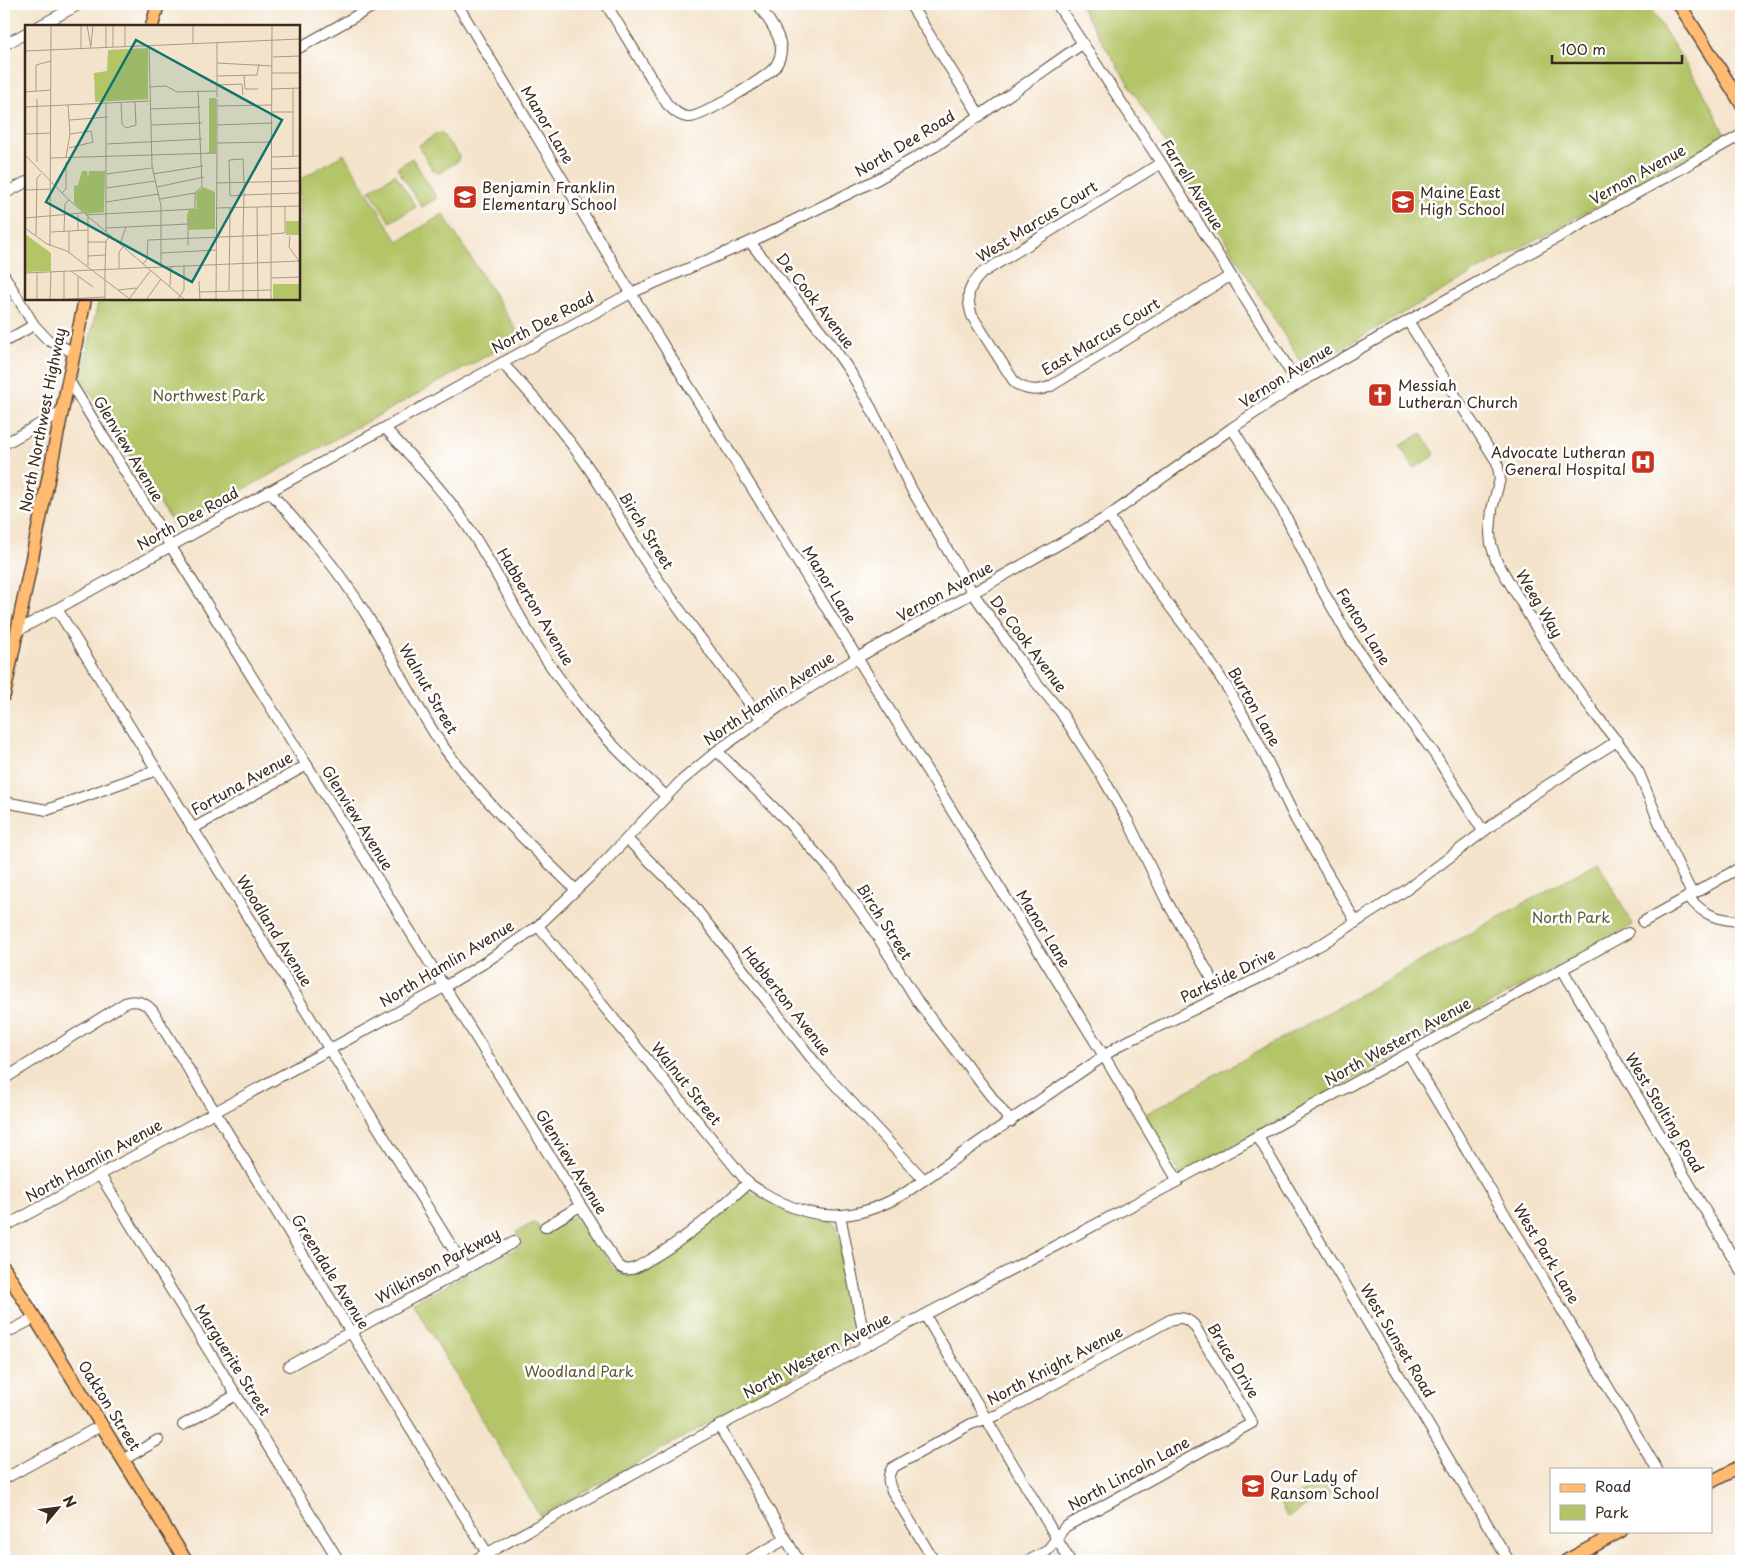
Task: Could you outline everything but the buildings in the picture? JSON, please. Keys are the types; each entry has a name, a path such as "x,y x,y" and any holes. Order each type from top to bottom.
{"main road":[{"path":"152,25 158,4"},
{"path":"1679,4 1741,103"},
{"name":"North Northwest Highway","path":"4,695 6,676 17,631 85,300"},
{"name":"Oakton Street","path":"4,1268 186,1561"},
{"path":"1712,1481 1741,1466"},
{"path":"1566,1561 1619,1532"}],"street":[{"path":"41,25 80,4"},
{"path":"300,47 377,4"},
{"name":"Manor Lane","path":"457,4 631,293 1180,1179"},
{"path":"606,4 667,104 674,111 683,116 690,117 702,113 737,94 773,70 779,61 781,44 758,4"},
{"path":"910,4 980,116"},
{"name":"Farrell Avenue","path":"1058,4 1082,44 1161,163 1298,384"},
{"path":"4,45 25,34"},
{"name":"North Dee Road","path":"17,631 502,362 631,293 750,242 878,179 936,146 1082,44"},
{"name":"Vernon Avenue","path":"857,658 1109,516 1232,428 1298,384 1408,320 1741,135"},
{"name":"West Marcus Court","path":"996,354 972,316 968,305 971,284 982,272 1161,163"},
{"path":"4,194 25,183"},
{"name":"De Cook Avenue","path":"750,242 829,342 851,373 871,408 912,490 973,593 1030,675 1060,711 1103,778 1129,823 1171,909 1222,996"},
{"path":"4,275 34,326 48,340 73,352"},
{"name":"East Marcus Court","path":"996,354 1015,384 1023,388 1041,390 1051,386 1230,276"},
{"name":"Weeg Way","path":"1408,320 1497,462 1500,479 1492,509 1490,533 1493,553 1501,571 1552,654 1639,773 1690,895 1703,912 1727,921 1741,921"},
{"path":"4,342 34,326"},
{"name":"Birch Street","path":"502,362 572,444 661,583 761,719"},
{"name":"Glenview Avenue","path":"68,379 615,1261 626,1270 631,1269 667,1249 707,1220 748,1183"},
{"path":"4,444 62,412"},
{"name":"Habberton Avenue","path":"384,428 440,490 470,531 533,639 583,711 624,756 666,796"},
{"name":"Fenton Lane","path":"1232,428 1282,509 1344,630 1439,761 1483,831"},
{"name":"Walnut Street","path":"269,491 336,570 352,592 443,746 494,808 576,890"},
{"name":"Burton Lane","path":"1109,516 1154,585 1199,645 1230,692 1255,736 1296,820 1356,922"},
{"name":"Woodland Avenue","path":"57,609 465,1268"},
{"name":"North Hamlin Avenue","path":"4,1227 444,987 491,959 538,926 627,839 666,796 717,750 761,719 857,658"},
{"name":"Parkside Drive","path":"840,1215 858,1213 882,1206 905,1193 1130,1040 1298,958 1406,890 1532,795 1617,741"},
{"name":"Birch Street","path":"717,750 786,820 832,872 871,926 918,1002 1011,1122"},
{"name":"Fortuna Avenue","path":"192,829 307,765"},
{"path":"4,802 47,810 156,770"},
{"name":"Habberton Avenue","path":"627,839 689,900 810,1058 924,1180"},
{"path":"1643,922 1741,869"},
{"name":"Walnut Street","path":"538,926 748,1183 787,1206 817,1214 840,1215"},
{"name":"North Western Avenue","path":"473,1561 490,1557 719,1426 1180,1179 1628,933"},
{"name":"West Stolting Road","path":"1562,969 1741,1271"},
{"name":"Greendale Avenue","path":"4,1079 125,1003 139,1001 152,1010 490,1557"},
{"name":"West Park Lane","path":"1409,1054 1656,1468"},
{"name":"West Sunset Road","path":"1258,1136 1509,1561"},
{"name":"Marguerite Street","path":"100,1175 339,1561"},
{"path":"545,1227 580,1206"},
{"path":"840,1215 866,1346"},
{"name":"Wilkinson Parkway","path":"289,1366 349,1331 514,1242"},
{"path":"925,1315 1070,1561"},
{"name":"North Knight Avenue","path":"934,1561 892,1491 888,1481 888,1474 892,1468 971,1424 1000,1414 1170,1320 1180,1317 1185,1319"},
{"path":"4,1334 35,1318"},
{"name":"Bruce Drive","path":"1185,1319 1194,1325 1252,1423"},
{"path":"183,1425 236,1395"},
{"name":"North Lincoln Lane","path":"1028,1561 1047,1551 1065,1527 1252,1423"},
{"path":"4,1479 102,1425"},
{"path":"719,1426 799,1561"},
{"path":"123,1460 158,1440"},
{"path":"746,1561 786,1539"}],"green space":[{"name":"Maine East High School","path":"1079,4 1648,4 1708,100 1726,137 1475,272 1305,369"},
{"path":"438,133 442,134 459,155 458,161 439,173 433,170 418,146"},
{"name":"Northwest Park","path":"344,154 398,242 443,214 521,337 175,527 81,378 99,300 300,300 300,179"},
{"path":"412,158 437,198 422,207 397,168"},
{"path":"395,174 416,207 390,222 370,190"},
{"path":"1422,433 1434,456 1414,468 1400,446"},
{"name":"North Park","path":"1598,862 1633,925 1180,1175 1144,1115"},
{"name":"Woodland Park","path":"749,1191 787,1212 802,1217 833,1222 837,1229 857,1332 857,1338 854,1343 540,1516 413,1303 523,1245 516,1232 535,1222 543,1234 575,1216 583,1220 614,1269 626,1275 637,1274 696,1234 741,1195"},
{"path":"1321,1477 1330,1494 1287,1517 1280,1504 1310,1488 1308,1484"}],"place":[{"name":"Benjamin Franklin Elementary School","path":"465,197"},
{"name":"Maine East High School","path":"1403,202"},
{"name":"Messiah Lutheran Church","path":"1380,395"},
{"name":"Advocate Lutheran General Hospital","path":"1643,462"},
{"name":"Our Lady of Ransom School","path":"1253,1486"}]}
